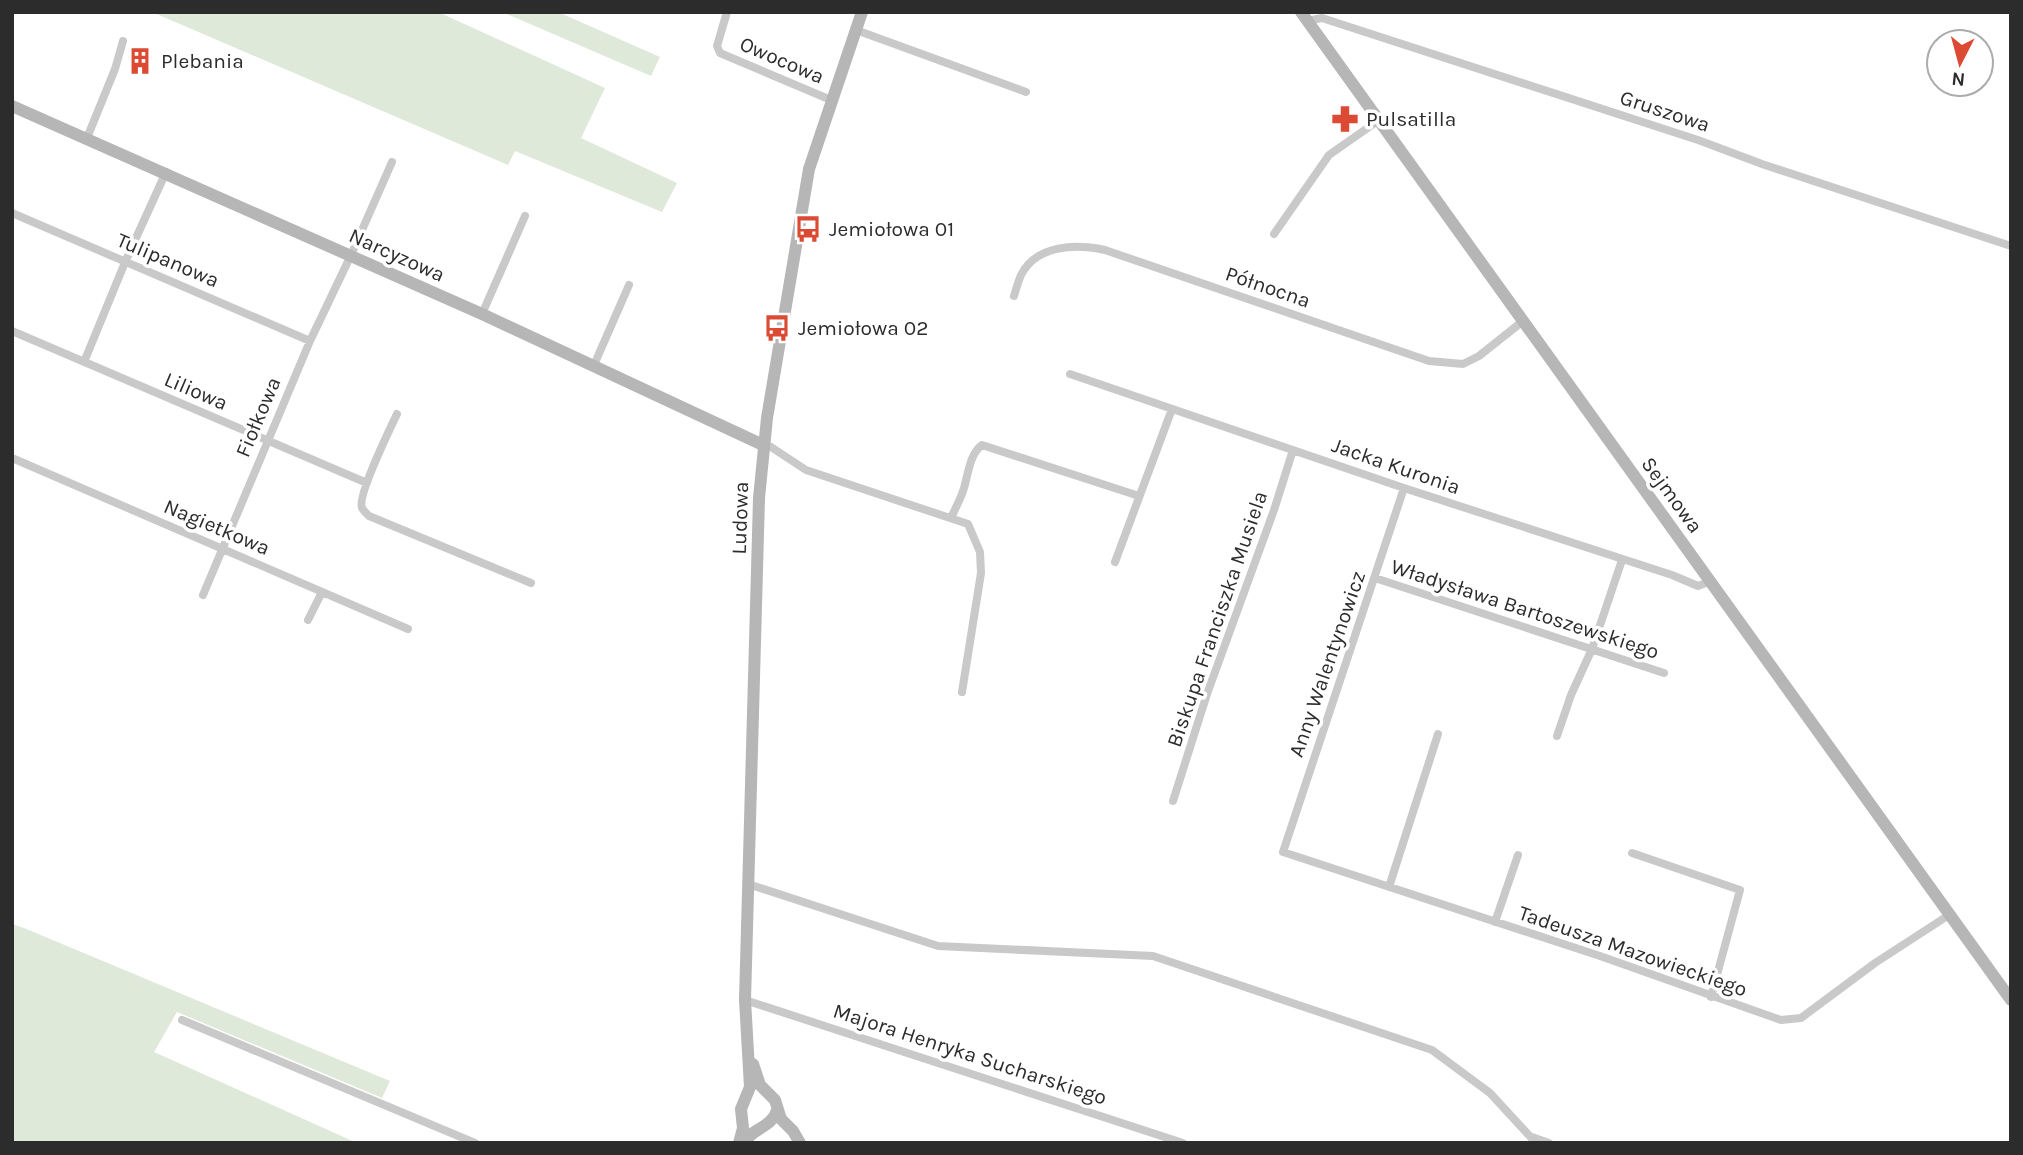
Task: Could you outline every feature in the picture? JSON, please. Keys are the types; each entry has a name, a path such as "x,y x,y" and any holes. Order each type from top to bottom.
{"main road":[{"name":"Ludowa","path":"741,1143 741,1109 750,1087 745,1000 759,498 763,445 809,169 862,12"},
{"name":"Sejmowa","path":"1304,17 2011,1000"},
{"name":"Narcyzowa","path":"12,106 482,314 763,445"},
{"name":"Ludowa","path":"741,1143 775,1118 777,1110 775,1100 760,1085 746,1039"},
{"path":"748,1095 757,1091 767,1093"},
{"path":"777,1110 799,1143"},
{"path":"743,1117 747,1122 782,1129 799,1143"}],"street":[{"name":"Owocowa","path":"727,12 717,46 720,53 831,100"},
{"name":"Gruszowa","path":"1304,17 1322,18 1685,135 1762,164 2011,246"},
{"path":"856,30 1026,92"},
{"path":"87,138 123,41"},
{"path":"1274,233 1329,155 1379,120"},
{"name":"Fiołkowa","path":"203,595 310,341 392,162"},
{"path":"85,362 126,260 166,172"},
{"name":"Tulipanowa","path":"12,213 310,341"},
{"path":"482,314 525,216"},
{"name":"Północna","path":"1014,296 1021,275 1036,258 1062,247 1079,246 1105,250 1429,361 1463,364 1479,356 1523,321"},
{"path":"594,365 629,285"},
{"name":"Liliowa","path":"12,331 367,483"},
{"name":"Jacka Kuronia","path":"1070,374 1404,488 1672,575 1696,586 1710,581"},
{"path":"1115,562 1172,409"},
{"path":"397,414 361,499 362,509 369,516 531,583"},
{"path":"763,445 771,447 806,470 968,524 977,543 981,561 962,692"},
{"path":"951,517 964,489 973,457 982,445 1139,496"},
{"name":"Biskupa Franciszka Musiela","path":"1172,800 1293,450"},
{"name":"Nagietkowa","path":"12,458 408,629"},
{"name":"Anny Walentynowicz","path":"1283,852 1404,488"},
{"path":"1557,736 1571,695 1592,649 1622,560"},
{"name":"Władysława Bartoszewskiego","path":"1375,578 1664,673"},
{"path":"309,620 322,592"},
{"path":"1389,887 1438,734"},
{"name":"Tadeusza Mazowieckiego","path":"1283,852 1781,1020 1801,1018 1875,963 1949,915"},
{"path":"1632,853 1740,890 1711,997"},
{"path":"1495,922 1518,855"},
{"path":"748,884 933,945 1142,954 1166,960 1432,1050 1490,1093 1534,1140 1549,1143"},
{"name":"Majora Henryka Sucharskiego","path":"745,1000 1183,1143"},
{"path":"183,1020 475,1143"}],"green space":[{"path":"152,12 438,12 605,88 581,138 677,183 662,212 515,151 508,165"},
{"path":"502,12 558,12 660,57 651,76"},
{"path":"12,924 390,1081 382,1098 177,1012 154,1052 357,1143 12,1143"}],"place":[{"name":"Plebania","path":"140,61"},
{"name":"Pulsatilla","path":"1345,119"},
{"name":"Jemiołowa 01","path":"808,229"},
{"name":"Jemiołowa 02","path":"777,328"}]}
